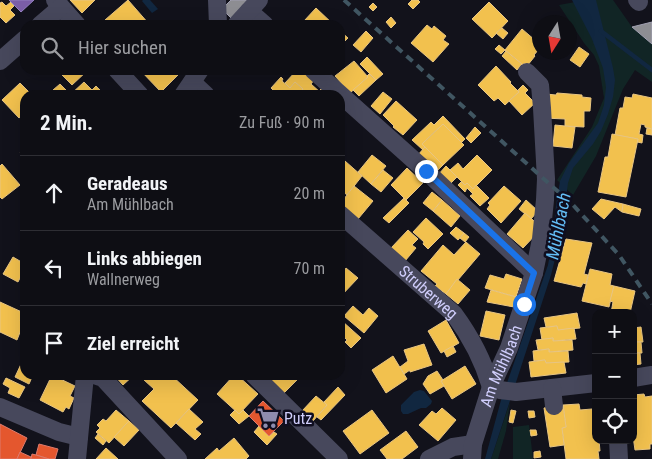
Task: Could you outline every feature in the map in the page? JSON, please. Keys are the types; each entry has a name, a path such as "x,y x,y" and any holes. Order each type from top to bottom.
{"street":[{"path":"217,0 218,20"},
{"path":"44,20 58,3 73,20"},
{"path":"240,20 254,5 262,20"},
{"path":"0,61 20,43"},
{"name":"Am Mühlbach","path":"472,451 502,390 509,348 534,273 541,240 546,179 542,108 540,85 527,72"},
{"path":"122,75 135,90"},
{"path":"320,75 336,90"},
{"path":"345,98 534,273"},
{"name":"Struberweg","path":"345,218 454,314 467,332 485,367 502,390"},
{"path":"637,377 652,375"},
{"path":"77,459 84,380"},
{"path":"105,380 178,459"},
{"path":"259,380 339,459"},
{"path":"502,390 552,388 592,383"},
{"path":"552,388 554,406"},
{"path":"0,407 59,432 78,437"},
{"path":"618,444 619,459"},
{"path":"429,459 453,448 472,451"}],"green space":[{"path":"586,0 613,0 632,27 652,44 652,82 635,70 623,89 596,156 573,195 557,180 592,127 604,98 599,66 594,55 577,32 577,15 566,15 559,5"},
{"path":"510,402 506,431 498,459 491,459"},
{"path":"529,425 533,459 513,459 513,427"}],"water":[{"path":"143,0 150,0 158,9 152,13"},
{"name":"Mühlbach","path":"572,0 596,0 613,68 615,80 613,97 601,131 573,168 568,183 561,235 551,275 491,459 485,459 501,400 548,265 560,181 569,163 598,123 604,105 606,87 603,68 592,39"},
{"path":"424,391 432,401 431,404 426,408 403,414 401,405 414,392"}],"building: Wohnen":[{"path":"70,0 95,0 82,13"},
{"path":"128,0 146,20 105,20"},
{"path":"412,0 420,2 413,9 408,4"},
{"path":"2,2 6,6 11,2 14,6 10,10 15,15 6,23 0,17 0,3"},
{"path":"489,2 508,21 492,38 472,19"},
{"path":"373,3 377,7 373,11 369,7"},
{"path":"316,8 329,20 305,20"},
{"path":"391,17 396,23 391,28 386,22"},
{"path":"427,25 432,29 434,26 446,36 443,40 449,44 433,62 411,43"},
{"path":"502,28 508,33 503,39 496,33"},
{"path":"522,29 532,38 532,60 527,66 524,63 523,65 505,50"},
{"path":"366,31 373,38 361,52 353,45"},
{"path":"499,45 505,50 501,54 495,49"},
{"path":"579,47 589,54 580,67 570,60 577,60 577,50"},
{"path":"506,51 522,64 517,70 502,56"},
{"path":"367,57 383,74 376,80 360,64"},
{"path":"354,61 368,77 350,93 335,76 345,75 345,68"},
{"path":"496,66 519,92 505,105 498,98 494,101 478,85"},
{"path":"369,74 376,80 359,96 353,90"},
{"path":"62,75 83,75 72,85"},
{"path":"145,75 178,75 163,90 159,90"},
{"path":"292,75 308,75 314,80 311,84 318,90 302,90 295,82 290,88 285,83"},
{"path":"281,77 282,81 290,88 295,82 303,89 273,90 271,88"},
{"path":"84,82 92,90 75,90"},
{"path":"20,83 27,90 20,90 19,118 2,100"},
{"path":"60,84 66,90 53,90"},
{"path":"523,85 528,90 525,93 535,103 522,115 509,101 519,92 518,90"},
{"path":"96,86 100,90 92,90"},
{"path":"383,92 392,99 380,114 371,106"},
{"path":"557,93 582,95 582,97 591,98 590,111 584,111 584,127 565,126 565,119 544,118 546,94 556,95"},
{"path":"633,94 652,98 652,129 641,124 639,134 643,135 642,143 637,142 638,139 615,135 620,108 623,108 625,97 632,98"},
{"path":"396,101 417,120 403,135 383,115"},
{"path":"443,116 465,139 461,143 443,124 422,144 425,147 423,150 412,140 431,122 434,125"},
{"path":"443,124 464,145 443,165 422,144"},
{"path":"555,125 575,127 572,148 553,146"},
{"path":"475,127 481,133 471,143 466,138"},
{"path":"647,128 652,129 652,135 646,134"},
{"path":"612,134 638,139 626,197 598,192 605,157 608,157"},
{"path":"425,147 443,165 435,173 417,156"},
{"path":"372,155 386,166 371,184 358,172"},
{"path":"477,155 492,170 473,189 467,183 465,185 450,170 458,163 463,169"},
{"path":"345,161 362,176 347,195 345,193"},
{"path":"2,164 20,185 2,199 0,197 0,166"},
{"path":"446,166 457,177 448,186 437,176"},
{"path":"407,168 423,183 406,200 391,185"},
{"path":"383,170 393,178 381,192 371,184"},
{"path":"461,182 465,185 467,183 473,189 476,185 489,198 480,206 470,196 473,194 467,188 465,192 458,185"},
{"path":"354,186 373,201 358,219 345,208 345,198"},
{"path":"504,186 521,201 501,223 487,209 490,205 488,203"},
{"path":"432,192 442,200 433,211 423,203"},
{"path":"404,198 409,203 389,223 383,218"},
{"path":"601,199 623,204 622,212 615,207 604,219 592,209"},
{"path":"442,200 460,216 451,227 433,211"},
{"path":"526,200 538,211 531,219 519,209"},
{"path":"623,204 641,209 639,216 622,212"},
{"path":"525,213 542,228 523,248 507,234"},
{"path":"426,218 443,234 428,249 423,244 424,242 413,232"},
{"path":"456,227 464,233 458,240 450,233"},
{"path":"408,230 418,239 412,245 416,248 405,261 391,248"},
{"path":"464,233 469,237 465,242 460,238"},
{"path":"566,239 592,243 584,274 588,275 586,284 583,283 581,287 554,281"},
{"path":"466,242 480,254 446,294 435,286 437,284 421,271 443,245 454,255"},
{"path":"13,257 20,261 20,278 18,282 3,274"},
{"path":"346,268 358,278 345,292"},
{"path":"590,269 612,274 610,285 614,286 609,307 582,301"},
{"path":"506,274 522,279 516,297 485,288 490,275 504,279"},
{"path":"457,279 470,290 458,304 446,294"},
{"path":"614,286 635,291 631,309 612,309 613,302 610,301"},
{"path":"491,290 516,297 514,307 487,302"},
{"path":"0,302 20,311 20,332 17,340 0,332"},
{"path":"353,306 363,315 369,308 378,316 364,333 345,315"},
{"path":"486,311 505,315 499,340 480,336"},
{"path":"577,313 580,328 558,330 557,326 546,327 544,318"},
{"path":"446,320 459,343 441,353 428,331"},
{"path":"345,324 361,338 351,348 345,342 347,340 345,338"},
{"path":"557,326 558,330 574,328 576,339 553,341 553,338 542,340 540,328"},
{"path":"641,327 643,342 637,342 637,328"},
{"path":"553,338 553,341 572,340 573,350 549,352 549,349 538,350 536,340"},
{"path":"637,342 641,342 642,353 637,353"},
{"path":"424,344 432,365 410,372 410,370 404,374 400,367 408,361 404,350"},
{"path":"453,346 456,352 447,357 444,351"},
{"path":"549,349 549,352 568,351 569,362 546,363 545,360 534,361 533,351"},
{"path":"637,353 640,353 641,364 637,364"},
{"path":"393,356 407,379 386,393 372,370"},
{"path":"545,360 546,363 564,362 566,373 531,377 529,362"},
{"path":"20,366 20,380 15,377"},
{"path":"465,366 476,384 452,399 441,381"},
{"path":"437,371 443,380 441,381 444,386 430,394 423,384 428,376"},
{"path":"6,378 25,387 19,398 8,393 10,388 3,384"},
{"path":"21,380 31,380 29,384"},
{"path":"50,380 62,380 75,386 70,396 74,398 69,409 66,407 63,412 40,400"},
{"path":"118,380 128,380 123,385"},
{"path":"144,380 176,380 198,400 171,428 142,401 154,389"},
{"path":"230,380 243,380 258,394 239,414 217,394"},
{"path":"269,380 297,380 283,394"},
{"path":"338,387 345,395 321,420 317,417 327,405 324,402"},
{"path":"644,394 645,397 652,396 652,444 650,444 650,449 635,450 634,444 637,444 637,395"},
{"path":"316,396 327,405 313,421 302,411"},
{"path":"579,404 580,410 592,409 592,444 599,444 599,459 566,459 562,428 566,427 563,405"},
{"path":"563,405 566,427 562,428 564,445 550,447 544,408"},
{"path":"442,408 456,420 438,441 419,425 432,411 436,414"},
{"path":"189,409 203,422 195,429 201,434 195,440 176,423"},
{"path":"116,410 129,421 109,443 96,432 100,428 97,425 103,419 106,421"},
{"path":"235,410 239,414 243,410 249,416 239,424 230,415"},
{"path":"372,410 389,433 360,454 343,431"},
{"path":"511,410 516,411 513,423 509,422"},
{"path":"528,411 534,411 535,417 529,418"},
{"path":"129,421 139,430 124,446 114,437"},
{"path":"259,426 269,436 274,432 277,434 267,445 254,432"},
{"path":"530,430 536,430 537,435 531,436"},
{"path":"406,431 418,447 402,459 387,459 380,450"},
{"path":"98,434 106,441 103,445 95,438"},
{"path":"234,438 249,456 246,459 205,459 217,448 219,451"},
{"path":"106,448 118,459 96,459"},
{"path":"540,451 541,457 534,458 534,452"}],"building: Handel":[{"path":"263,401 284,421 269,436 249,416"},
{"path":"0,424 27,438 17,459 0,459"},
{"path":"39,444 58,449 55,459 36,455"},
{"path":"20,452 31,457 31,459 17,459"},
{"path":"32,454 36,455 49,459 31,459"}],"building: Büros":[{"path":"9,0 34,0 21,12"}],"building: Industrie":[{"path":"231,0 249,0 231,18 222,9"},
{"path":"652,22 652,44 632,27"}],"waterway":[{"path":"601,31 652,70"}],"railway":[{"path":"344,0 573,205 619,255 652,304"}],"place":[{"name":"Putz","path":"268,418"}],"route":[{"path":"426,171 534,273 524,304"}]}
